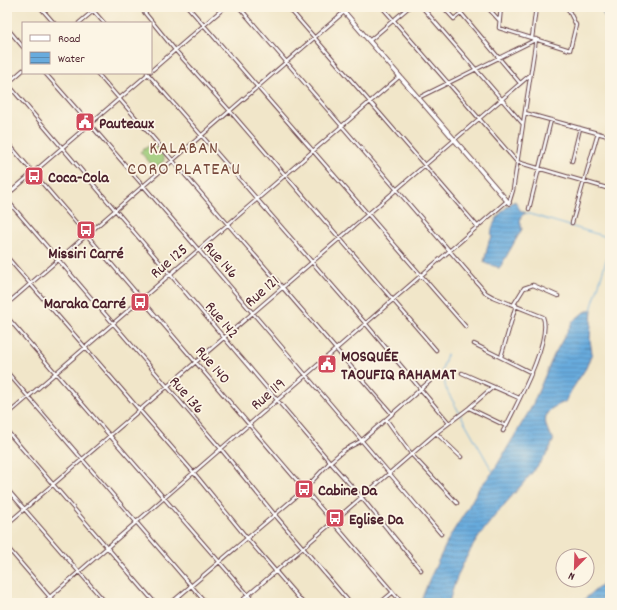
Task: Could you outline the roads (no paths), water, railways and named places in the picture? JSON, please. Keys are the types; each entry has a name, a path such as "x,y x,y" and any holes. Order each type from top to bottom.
{"street":[{"path":"40,7 53,22"},
{"path":"90,7 103,22"},
{"path":"80,22 98,7"},
{"path":"140,7 175,50 230,111 436,350"},
{"path":"188,7 466,327"},
{"path":"152,70 225,7"},
{"path":"239,7 486,293 540,315 544,320 541,346 532,373 503,431"},
{"path":"288,7 478,227"},
{"path":"340,7 508,202 513,190 536,39"},
{"path":"382,7 517,162 610,188"},
{"path":"369,41 409,7"},
{"path":"422,7 523,124"},
{"path":"443,7 454,19 461,13 520,83"},
{"path":"487,7 500,20"},
{"path":"501,7 499,28 570,50 576,25 567,7"},
{"path":"532,38 536,7"},
{"path":"7,304 344,12"},
{"path":"7,28 22,46"},
{"path":"418,98 536,39"},
{"path":"7,84 22,71"},
{"name":"Rue 146","path":"46,74 198,250 254,312 306,376 441,534"},
{"path":"97,74 392,414"},
{"path":"7,195 147,74"},
{"path":"149,74 366,324 449,423"},
{"name":"Rue 121","path":"7,524 530,75"},
{"name":"Rue 125","path":"7,415 400,76"},
{"name":"Rue 142","path":"7,84 277,401 362,498 421,570"},
{"path":"525,113 608,136"},
{"path":"529,209 551,120"},
{"path":"572,161 580,128"},
{"path":"572,223 598,133"},
{"name":"Rue 140","path":"7,142 402,603"},
{"name":"Rue 136","path":"7,200 166,387 221,449 274,515 350,603"},
{"name":"Rue 119","path":"43,603 508,202"},
{"path":"7,257 194,473 303,603"},
{"path":"501,357 515,305 524,288 533,285 558,296"},
{"path":"7,317 255,603"},
{"path":"474,344 532,373"},
{"path":"7,372 206,603"},
{"path":"462,373 519,398"},
{"path":"172,603 305,489 330,462 344,450 361,441 430,381"},
{"path":"239,603 332,521 362,498 436,433 469,408 493,387"},
{"path":"469,408 506,426"},
{"path":"386,419 412,455 457,503"},
{"path":"7,431 155,603"},
{"path":"436,433 461,457"},
{"path":"7,489 106,603"},
{"path":"7,547 55,603"},
{"path":"380,603 392,593"},
{"path":"91,603 100,596"}],"water":[{"path":"599,7 610,7 610,25 608,23"},
{"path":"515,201 520,210 526,213 522,215 520,221 522,229 499,269 498,267 484,262 489,241 492,237 492,227 502,211"},
{"path":"592,309 590,340 592,353 586,368 565,402 550,410 546,416 546,425 553,438 553,442 548,452 494,517 474,544 463,563 449,603 420,603 450,536 479,488 493,472 531,408 554,355 573,321 583,313"},
{"path":"610,578 610,603 580,603"}],"waterway":[{"path":"526,213 607,237 610,240"},
{"path":"591,310 610,249"},
{"path":"447,354 442,370 446,389 494,472"}],"place":[{"name":"Pauteaux","path":"85,122"},
{"name":"Coca-Cola","path":"34,176"},
{"name":"Missiri Carré","path":"86,230"},
{"name":"Maraka Carré","path":"140,302"},
{"name":"MOSQUÉE TAOUFIQ RAHAMAT","path":"327,364"},
{"name":"Cabine Da","path":"304,489"},
{"name":"Eglise Da","path":"335,518"}],"district":[{"name":"KALABAN CORO PLATEAU","path":"184,157"}]}
